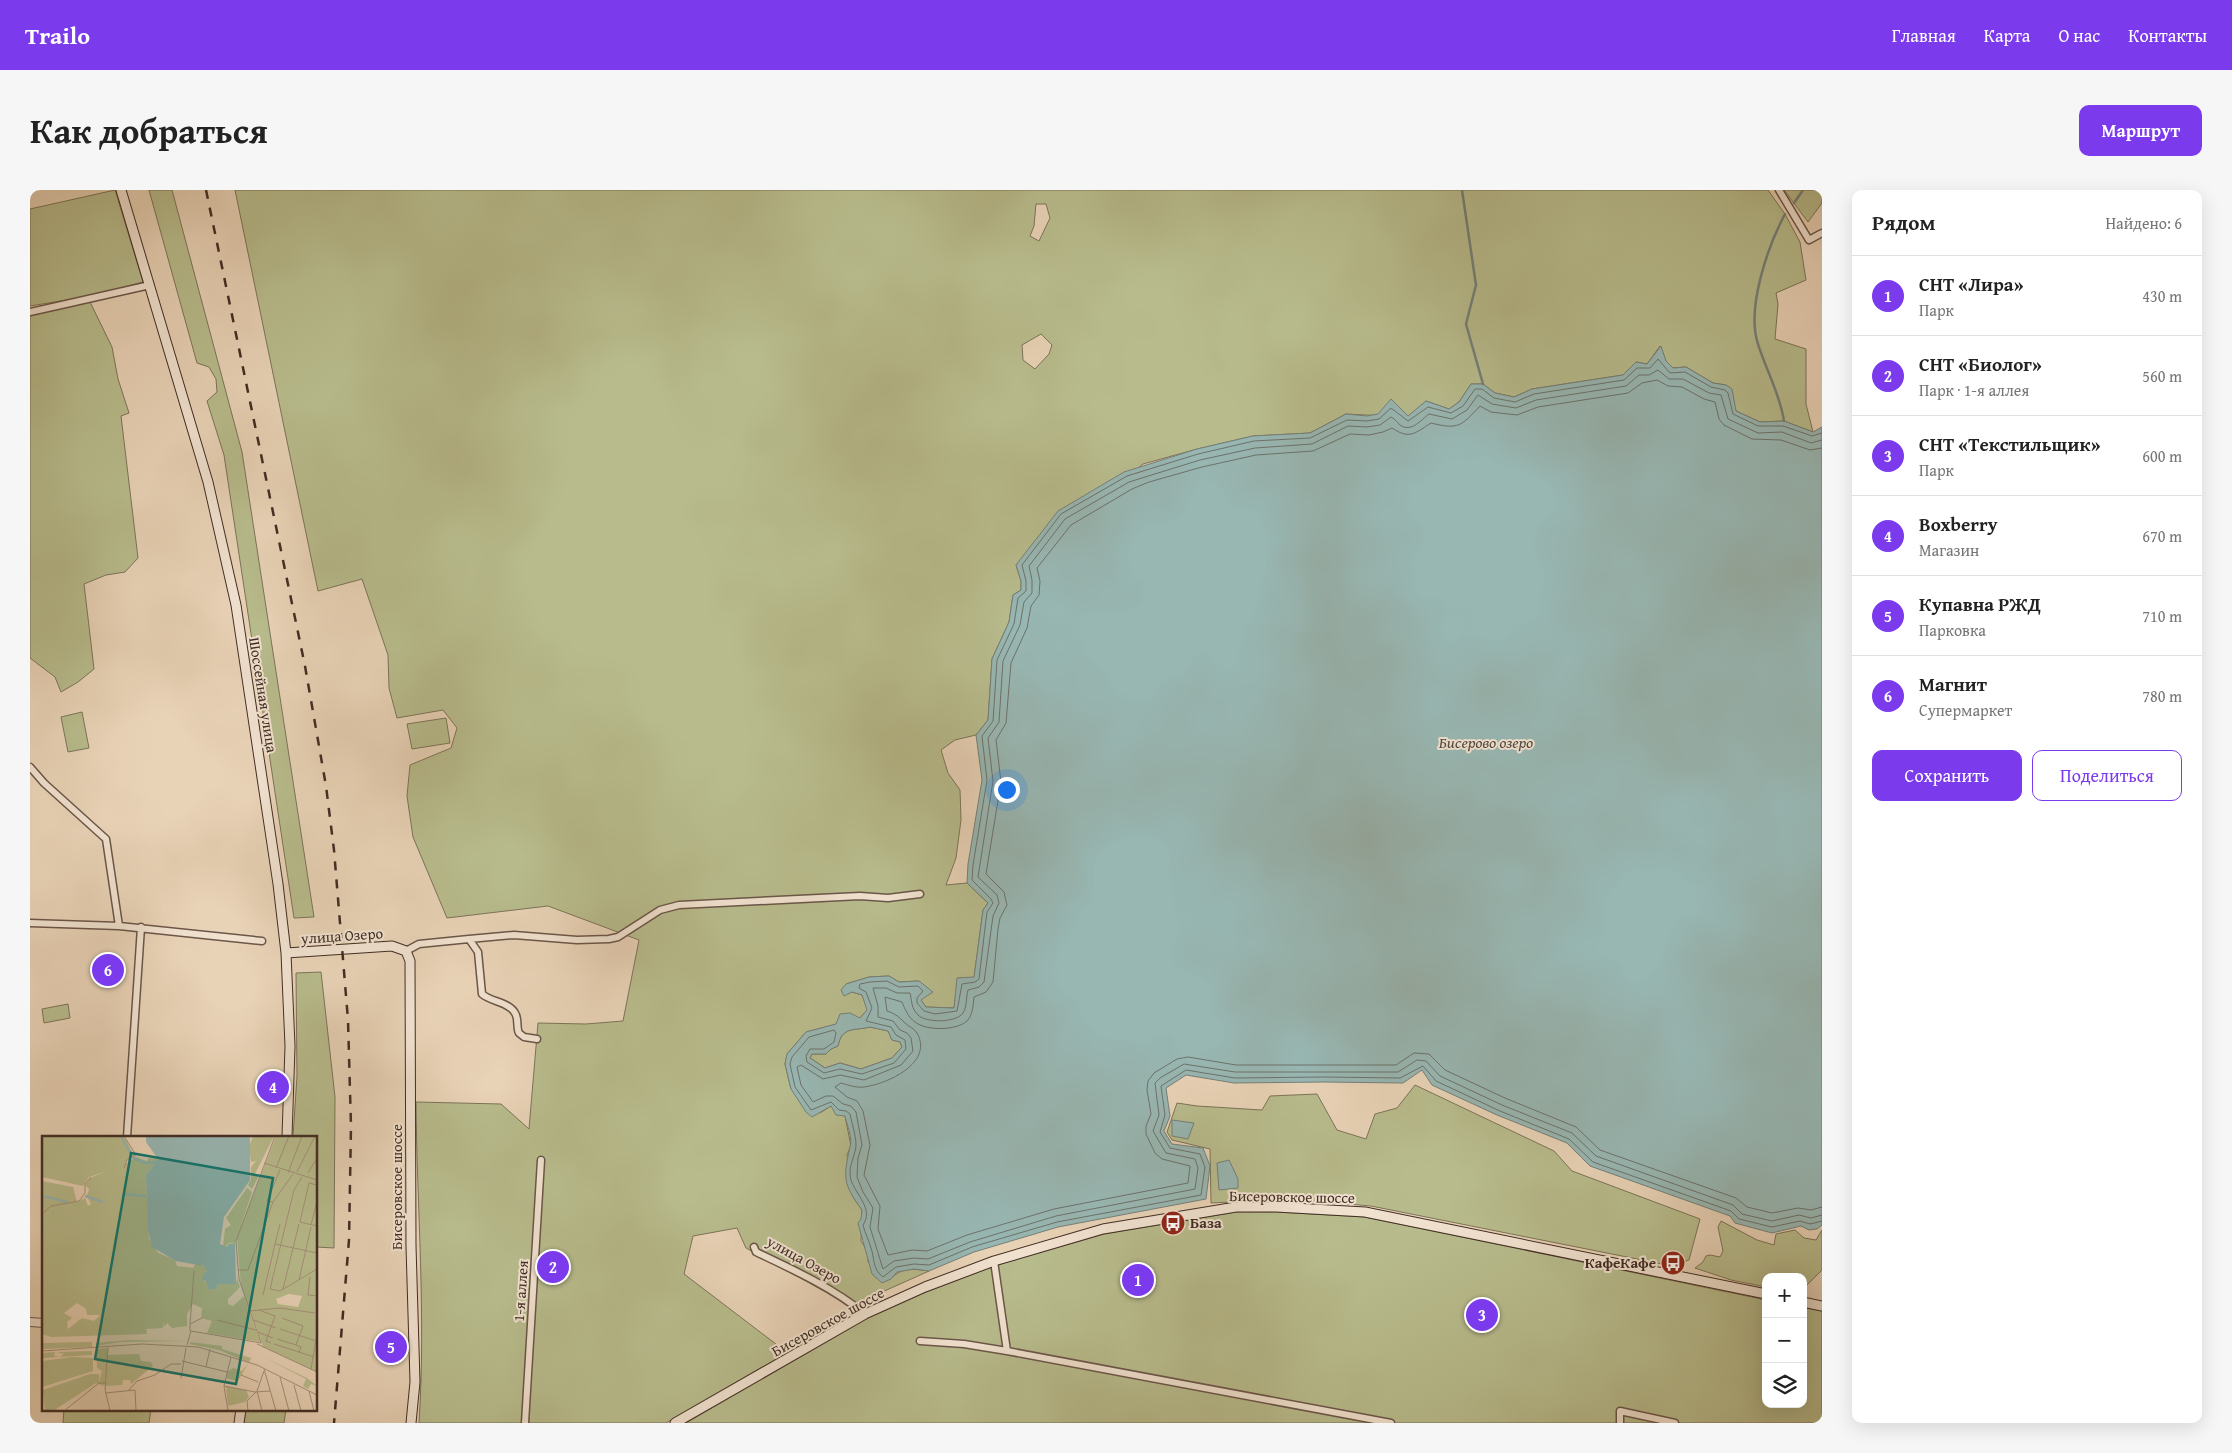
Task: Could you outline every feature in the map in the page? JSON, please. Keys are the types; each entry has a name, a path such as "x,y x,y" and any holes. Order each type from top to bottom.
{"main road":[{"name":"Шоссейная улица","path":"122,190 201,454 236,605 278,884 286,953 290,1046 287,1136"},
{"name":"улица Озеро","path":"286,953 392,946 406,951"},
{"name":"Бисеровское шоссе","path":"406,951 410,961 411,1246 415,1382 411,1423"},
{"name":"Бисеровское шоссе","path":"675,1423 865,1314 924,1287 994,1261 1103,1228 1236,1207 1276,1207 1365,1212 1762,1293"},
{"path":"1807,1303 1822,1306"},
{"path":"239,1423 241,1410"}],"street":[{"path":"1779,190 1809,240 1822,234"},
{"path":"30,312 150,285"},
{"path":"30,767 44,783 106,839 119,926"},
{"name":"улица Озеро","path":"406,951 419,944 514,935 597,940 618,937 660,910 679,905 860,896 888,898 920,894"},
{"path":"30,923 141,927 262,941"},
{"path":"127,1136 141,927"},
{"path":"469,939 478,952 482,994 511,1008 517,1016 519,1033 524,1037 537,1039"},
{"name":"1-я аллея","path":"525,1423 541,1160"},
{"name":"улица Озеро","path":"754,1247 756,1252 815,1282 850,1302 865,1314"},
{"path":"994,1261 1006,1351"},
{"path":"920,1341 964,1344 1006,1351 1391,1423"},
{"path":"1620,1423 1620,1411 1675,1423"}],"green space":[{"path":"115,190 143,282 91,296 30,306 30,209"},
{"path":"149,190 172,190 242,452 314,917 294,918 224,455 207,401 217,392 216,379 209,367 197,363"},
{"path":"235,190 1768,190 1785,214 1800,242 1806,280 1776,293 1778,304 1775,339 1806,349 1806,404 1813,432 1784,421 1760,422 1736,411 1726,385 1713,383 1686,367 1673,368 1666,361 1660,346 1647,364 1636,362 1623,375 1532,389 1514,397 1495,393 1483,384 1471,384 1459,402 1449,409 1426,401 1408,417 1346,414 1310,433 1253,436 1143,464 1016,565 1021,581 1021,590 1013,595 1009,622 992,659 988,720 976,735 955,740 941,750 948,773 960,790 961,820 956,858 946,885 967,883 988,903 983,910 974,978 958,978 954,1008 926,1007 921,1000 919,981 899,982 889,976 869,977 846,984 844,995 852,992 862,995 868,1009 860,1018 806,1032 787,1054 785,1064 791,1089 820,1113 831,1106 845,1116 851,1146 847,1155 853,1197 862,1210 861,1241 867,1250 868,1262 891,1279 903,1271 913,1269 929,1271 851,1306 746,1248 737,1228 693,1236 684,1274 789,1354 666,1423 419,1423 422,1343 416,1102 501,1104 529,1129 538,1023 586,1024 623,1021 639,940 548,906 447,918 413,837 407,796 410,765 451,748 457,728 443,710 397,718 389,688 388,655 362,579 318,591","holes":["1036,204 1046,204 1050,218 1039,241 1030,236 1034,226","1041,334 1052,345 1049,354 1035,369 1023,360 1022,345"]},
{"path":"1784,190 1822,190 1822,203 1808,222"},
{"path":"89,300 112,347 118,379 129,413 121,416 138,558 125,572 106,575 84,584 94,669 78,682 61,692 55,677 30,658 30,312"},
{"path":"82,712 89,748 68,752 61,717"},
{"path":"446,718 450,743 412,749 407,724"},
{"path":"321,972 335,1097 334,1248 318,1247 318,1136 293,1136 297,1076 296,973"},
{"path":"68,1004 70,1018 44,1023 42,1009"},
{"path":"870,1027 888,1031 892,1040 900,1042 902,1047 892,1058 861,1069 840,1063 825,1068 810,1058 812,1054 826,1054 838,1046 842,1035 846,1032"},
{"path":"1415,1085 1554,1151 1572,1171 1700,1219 1689,1260 1672,1266 1371,1206 1289,1199 1211,1203 1210,1149 1172,1140 1167,1132 1177,1103 1262,1110 1270,1096 1317,1094 1337,1130 1366,1139 1375,1114 1397,1108"},
{"path":"1236,1212 1276,1212 1365,1217 1762,1299 1762,1408 1807,1408 1807,1308 1822,1311 1822,1423 686,1423 868,1318 926,1292 994,1266 1104,1234"},
{"path":"1721,1221 1757,1240 1774,1245 1776,1234 1795,1230 1804,1238 1816,1240 1822,1230 1822,1270 1807,1285 1807,1273 1762,1273 1762,1286 1731,1280 1695,1268 1703,1262 1706,1256 1720,1257 1723,1251 1718,1227"},
{"path":"64,1410 151,1410 149,1423 63,1423"},
{"path":"241,1410 286,1410 284,1423 239,1423"}],"water":[{"name":"Бисерово озеро","path":"1661,346 1666,361 1673,368 1686,367 1713,383 1726,385 1732,389 1736,411 1760,422 1784,421 1813,432 1822,427 1822,1225 1817,1229 1809,1230 1801,1226 1772,1233 1735,1223 1730,1216 1590,1166 1567,1143 1497,1115 1432,1085 1422,1070 1403,1083 1234,1083 1186,1075 1166,1088 1170,1116 1164,1131 1172,1144 1203,1148 1210,1166 1206,1199 1058,1227 974,1252 929,1271 914,1269 897,1272 891,1279 882,1283 872,1274 858,1223 861,1219 862,1210 851,1194 846,1180 846,1166 851,1140 845,1116 836,1115 831,1106 812,1117 806,1112 791,1089 785,1064 787,1054 806,1032 836,1024 840,1014 850,1013 860,1018 867,1010 862,995 852,992 844,996 841,990 846,984 869,977 889,976 899,982 919,981 933,992 921,1000 926,1007 954,1008 957,978 974,977 983,910 988,903 967,883 968,864 982,780 976,735 988,720 992,659 1009,622 1013,595 1021,590 1021,581 1016,565 1058,511 1124,472 1197,449 1253,436 1310,433 1346,414 1367,416 1378,414 1391,399 1408,416 1426,401 1449,409 1459,402 1471,384 1483,384 1495,393 1514,397 1532,389 1623,375 1636,362 1647,364","holes":["870,1027 888,1031 892,1040 900,1042 902,1047 892,1058 861,1069 840,1063 825,1068 810,1058 812,1054 826,1054 838,1046 842,1035 850,1030"]},
{"path":"1172,1120 1194,1123 1188,1139 1172,1136"},
{"path":"1229,1160 1238,1179 1238,1188 1219,1190 1217,1163"}],"waterway":[{"path":"1462,190 1476,285 1466,324 1483,384"},
{"path":"1794,203 1803,190"},
{"path":"1784,421 1779,401 1758,344 1755,329 1755,313 1757,295 1766,260 1778,227 1785,214"}],"railway":[{"path":"206,190 305,666 326,786 334,850 348,1020 351,1126 349,1240 334,1423"}],"place":[{"name":"Магнит","path":"108,970"},
{"name":"Boxberry","path":"273,1087"},
{"name":"База","path":"1173,1223"},
{"name":"КафеКафе","path":"1673,1263"},
{"name":"СНТ «Биолог»","path":"553,1267"},
{"name":"СНТ «Лира»","path":"1138,1280"},
{"name":"СНТ «Текстильщик»","path":"1482,1315"},
{"name":"Купавна РЖД","path":"391,1347"}]}
